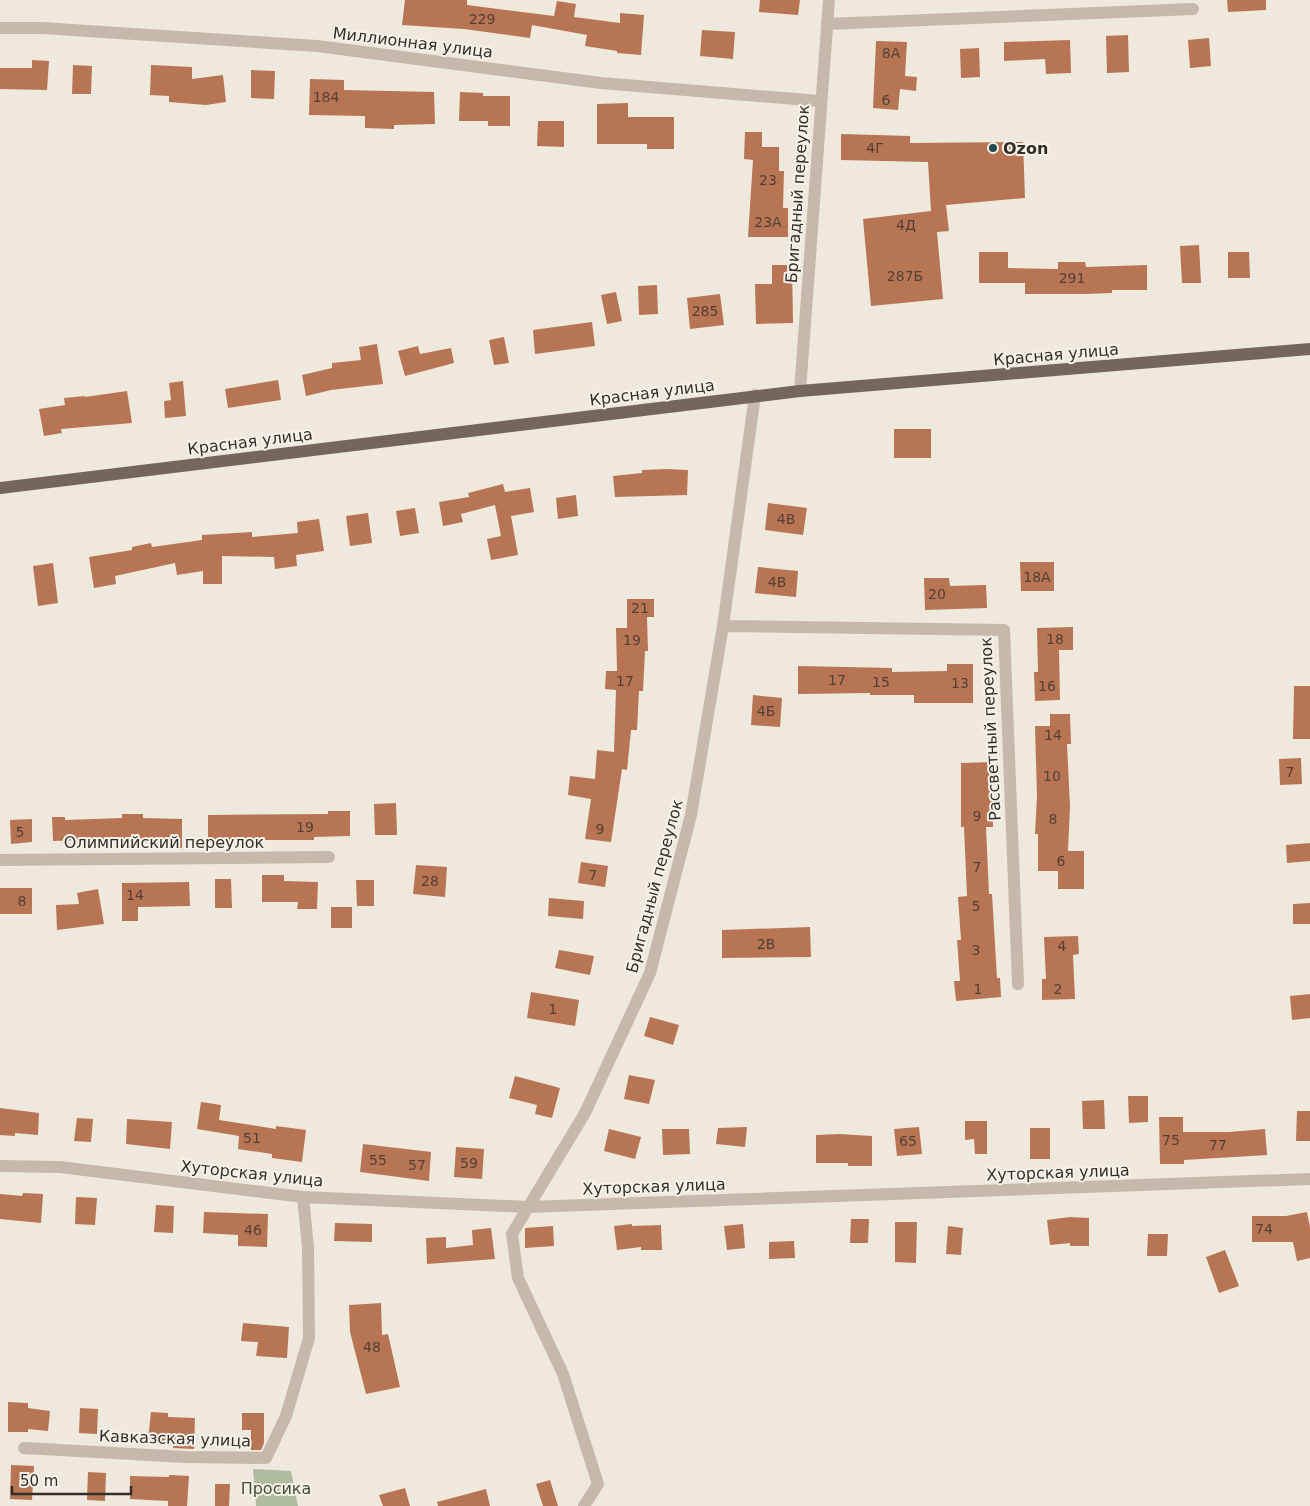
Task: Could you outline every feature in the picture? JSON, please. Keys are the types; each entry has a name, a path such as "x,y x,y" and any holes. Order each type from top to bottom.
{"main road":[{"name":"Красная улица","path":"0,488 755,395 1310,350"}],"street":[{"name":"Бригадный переулок","path":"800,391 820,101 829,0"},
{"path":"827,24 1193,9"},
{"name":"Миллионная улица","path":"0,28 42,28 317,46 601,83 820,101"},
{"name":"Бригадный переулок","path":"584,1506 598,1484 563,1374 518,1278 512,1234 585,1113 650,973 691,815 723,626 755,395"},
{"name":"Рассветный переулок","path":"723,626 1004,630 1018,984"},
{"name":"Олимпийский переулок","path":"0,860 329,857"},
{"name":"Хуторская улица","path":"0,1166 60,1167 302,1197 528,1207 1310,1179"},
{"name":"Кавказская улица","path":"24,1448 186,1457 266,1458 286,1416 309,1338 308,1247 302,1197"}],"green space":[{"name":"Просика","path":"253,1469 291,1471 298,1506 256,1506"}],"building":[{"path":"405,0 467,0 467,5 554,16 557,1 576,4 574,17 620,23 620,13 644,15 641,55 617,53 617,51 585,46 587,35 532,25 530,38 464,29 402,25"},
{"path":"760,0 800,0 798,15 759,12"},
{"path":"1227,0 1266,0 1266,10 1228,12"},
{"path":"702,30 735,32 733,59 700,56"},
{"path":"1128,35 1129,72 1107,73 1106,36"},
{"path":"1209,38 1211,66 1190,68 1188,40"},
{"path":"1070,40 1071,73 1046,74 1045,59 1004,61 1004,42"},
{"path":"876,41 907,42 905,76 917,77 916,91 900,89 898,110 873,108"},
{"path":"979,48 980,77 961,78 960,49"},
{"path":"32,60 49,61 47,90 0,89 0,68 32,68"},
{"path":"73,65 92,66 91,94 72,94"},
{"path":"151,65 192,67 192,79 223,75 226,102 206,105 169,102 169,96 150,95"},
{"path":"251,70 275,71 274,99 251,98"},
{"path":"310,79 344,80 344,90 434,92 435,124 394,125 394,129 365,128 365,116 309,115"},
{"path":"460,92 483,93 483,96 510,96 510,126 488,126 488,121 459,121"},
{"path":"628,103 628,117 674,117 674,149 647,149 647,144 597,144 597,104"},
{"path":"538,121 564,121 564,147 537,146"},
{"path":"745,132 762,132 762,147 779,147 779,171 784,171 783,208 788,208 788,237 748,237 753,160 744,159"},
{"path":"841,134 910,136 910,143 1023,142 1025,198 946,205 949,231 937,232 943,299 871,306 863,219 931,211 928,162 841,160"},
{"path":"1199,245 1201,283 1182,283 1180,246"},
{"path":"979,252 1008,252 1008,268 1058,269 1058,262 1085,262 1086,267 1147,265 1147,290 1112,290 1112,293 1085,294 1025,294 1025,283 979,283"},
{"path":"1228,252 1249,252 1250,278 1228,278"},
{"path":"772,265 792,265 793,323 756,324 755,284 772,284"},
{"path":"657,285 658,314 639,315 638,286"},
{"path":"616,292 622,321 607,324 601,295"},
{"path":"720,294 724,325 690,329 687,298"},
{"path":"592,322 595,346 535,354 533,330"},
{"path":"504,337 509,363 494,365 489,340"},
{"path":"377,344 383,384 331,390 306,396 302,375 332,368 332,363 361,360 359,347"},
{"path":"418,346 420,354 451,348 454,363 405,376 398,351"},
{"path":"278,380 281,400 228,408 225,389"},
{"path":"183,381 186,416 165,418 164,401 171,400 169,383"},
{"path":"127,391 132,423 61,429 62,433 44,436 39,409 65,405 64,398"},
{"path":"894,429 931,429 931,458 894,458"},
{"path":"642,470 688,470 687,495 615,497 613,476 642,473"},
{"path":"503,484 505,492 530,488 534,512 511,516 518,555 491,560 487,539 501,536 495,505 461,514 463,522 443,526 439,502 469,497 468,493"},
{"path":"576,495 578,516 558,519 556,498"},
{"path":"768,503 807,508 803,535 765,530"},
{"path":"415,508 419,533 400,536 396,511"},
{"path":"368,513 372,543 350,546 346,516"},
{"path":"319,519 324,551 296,555 297,566 275,569 274,557 222,556 222,584 203,584 203,571 177,575 175,563 115,576 116,584 94,588 89,557 132,550 132,547 151,543 152,547 202,540 202,535 252,532 252,537 298,533 297,522"},
{"path":"1020,562 1054,562 1054,591 1021,591"},
{"path":"53,563 58,603 38,606 33,566"},
{"path":"758,567 798,571 796,597 755,593"},
{"path":"924,578 949,578 950,586 986,585 987,608 925,610"},
{"path":"627,599 654,599 654,617 647,617 648,651 645,651 643,691 639,691 637,730 631,730 627,770 622,769 611,842 585,839 591,799 568,795 570,776 595,779 597,750 614,752 616,690 605,689 606,671 617,671 616,628 627,628"},
{"path":"1073,627 1073,650 1059,650 1060,700 1035,701 1034,672 1038,672 1037,628"},
{"path":"947,664 973,664 973,703 914,703 914,695 870,695 870,693 798,694 798,666 892,668 892,672 947,671"},
{"path":"1294,686 1310,686 1310,739 1293,739"},
{"path":"753,695 782,698 780,727 751,725"},
{"path":"1050,714 1070,714 1071,744 1067,744 1070,806 1068,851 1084,851 1084,889 1058,889 1058,871 1038,871 1038,834 1035,834 1037,796 1035,726 1050,726"},
{"path":"1301,758 1302,784 1280,785 1279,759"},
{"path":"992,762 993,827 986,827 989,894 992,894 997,978 1000,978 1001,997 956,1001 954,981 960,981 957,940 961,940 958,897 967,896 964,827 961,827 961,763"},
{"path":"396,803 397,835 375,835 374,804"},
{"path":"328,811 350,811 350,836 314,837 314,840 208,840 208,815 328,814"},
{"path":"122,814 143,814 143,818 182,819 182,848 165,848 165,842 104,842 105,845 82,846 82,840 53,841 52,817 65,817 65,820 122,818"},
{"path":"32,819 32,842 11,844 10,820"},
{"path":"1310,843 1310,861 1287,863 1286,845"},
{"path":"581,862 608,866 605,887 578,883"},
{"path":"416,865 447,867 445,897 413,894"},
{"path":"262,875 284,875 284,881 318,882 317,909 297,909 298,902 262,902"},
{"path":"215,879 231,879 232,908 215,908"},
{"path":"356,880 374,880 374,906 357,906"},
{"path":"189,882 190,906 138,907 138,921 122,921 122,883"},
{"path":"0,888 32,888 32,914 0,914"},
{"path":"98,889 104,924 57,930 56,905 79,904 77,893"},
{"path":"549,898 584,901 583,919 548,916"},
{"path":"1310,903 1310,924 1293,924 1293,904"},
{"path":"331,907 352,907 352,928 331,928"},
{"path":"810,927 811,957 722,958 722,930"},
{"path":"1078,936 1079,954 1073,955 1075,999 1042,1000 1042,979 1046,979 1044,937"},
{"path":"559,950 594,956 590,975 555,968"},
{"path":"531,992 579,1000 575,1026 527,1018"},
{"path":"1310,994 1310,1018 1292,1020 1290,996"},
{"path":"650,1017 679,1025 673,1045 644,1036"},
{"path":"629,1075 655,1080 649,1104 624,1099"},
{"path":"515,1076 560,1088 552,1118 535,1114 537,1105 509,1098"},
{"path":"1128,1096 1148,1096 1148,1122 1129,1123"},
{"path":"1104,1100 1105,1129 1083,1129 1082,1101"},
{"path":"201,1102 221,1105 219,1120 276,1129 276,1126 306,1130 302,1162 272,1158 272,1154 238,1149 239,1136 197,1129"},
{"path":"0,1108 39,1113 38,1135 15,1133 15,1136 0,1135"},
{"path":"1297,1111 1310,1111 1310,1141 1296,1141"},
{"path":"1159,1117 1183,1117 1183,1132 1229,1132 1265,1129 1267,1155 1184,1160 1184,1164 1160,1164"},
{"path":"77,1118 93,1119 91,1142 74,1141"},
{"path":"127,1119 172,1122 170,1149 126,1144"},
{"path":"965,1121 987,1121 987,1154 975,1154 974,1139 965,1140"},
{"path":"747,1127 745,1147 716,1144 718,1128"},
{"path":"919,1127 922,1154 897,1156 894,1129"},
{"path":"1030,1128 1050,1128 1050,1159 1030,1159"},
{"path":"609,1129 641,1137 635,1159 604,1151"},
{"path":"662,1129 689,1129 690,1154 663,1155"},
{"path":"816,1135 872,1136 872,1166 848,1166 848,1163 816,1163"},
{"path":"363,1144 431,1152 429,1181 360,1172"},
{"path":"456,1147 484,1149 482,1179 454,1177"},
{"path":"23,1193 43,1194 41,1223 0,1219 0,1194 22,1196"},
{"path":"76,1197 97,1198 95,1225 75,1224"},
{"path":"156,1205 174,1206 173,1233 154,1232"},
{"path":"204,1212 268,1214 267,1247 238,1246 238,1235 203,1233"},
{"path":"1307,1212 1310,1228 1310,1258 1297,1261 1293,1242 1252,1242 1252,1216 1286,1216"},
{"path":"1070,1217 1089,1218 1089,1246 1070,1246 1070,1243 1050,1245 1047,1220"},
{"path":"851,1219 869,1219 868,1243 850,1243"},
{"path":"895,1222 917,1222 916,1263 895,1262"},
{"path":"335,1223 372,1224 372,1242 334,1241"},
{"path":"632,1224 632,1226 661,1225 662,1250 641,1250 641,1247 617,1250 614,1226"},
{"path":"743,1224 745,1248 727,1250 724,1226"},
{"path":"553,1226 554,1246 525,1248 525,1228"},
{"path":"948,1226 963,1228 961,1255 946,1254"},
{"path":"491,1228 495,1259 427,1264 426,1238 446,1237 446,1248 473,1245 472,1230"},
{"path":"1148,1234 1168,1234 1167,1256 1147,1256"},
{"path":"794,1241 795,1258 769,1259 769,1242"},
{"path":"1225,1250 1239,1286 1219,1293 1206,1257"},
{"path":"381,1303 382,1335 388,1334 400,1387 366,1394 350,1332 349,1305"},
{"path":"243,1323 289,1327 287,1358 256,1356 258,1342 241,1341"},
{"path":"8,1402 28,1403 28,1408 50,1411 48,1431 28,1429 28,1432 8,1432"},
{"path":"80,1408 98,1409 97,1434 79,1433"},
{"path":"151,1412 168,1413 168,1417 195,1418 194,1449 173,1448 174,1443 148,1440"},
{"path":"242,1413 264,1413 264,1443 261,1450 251,1450 251,1430 242,1430"},
{"path":"11,1465 34,1466 32,1500 10,1499"},
{"path":"88,1472 106,1473 105,1501 87,1500"},
{"path":"169,1475 189,1476 187,1506 168,1506 168,1501 130,1499 130,1476 169,1477"},
{"path":"550,1480 558,1506 543,1506 536,1484"},
{"path":"215,1484 230,1484 229,1506 215,1506"},
{"path":"405,1488 410,1506 383,1506 379,1495"},
{"path":"486,1489 490,1506 438,1506 437,1502"}],"place":[{"name":"Ozon","path":"993,148"}]}
